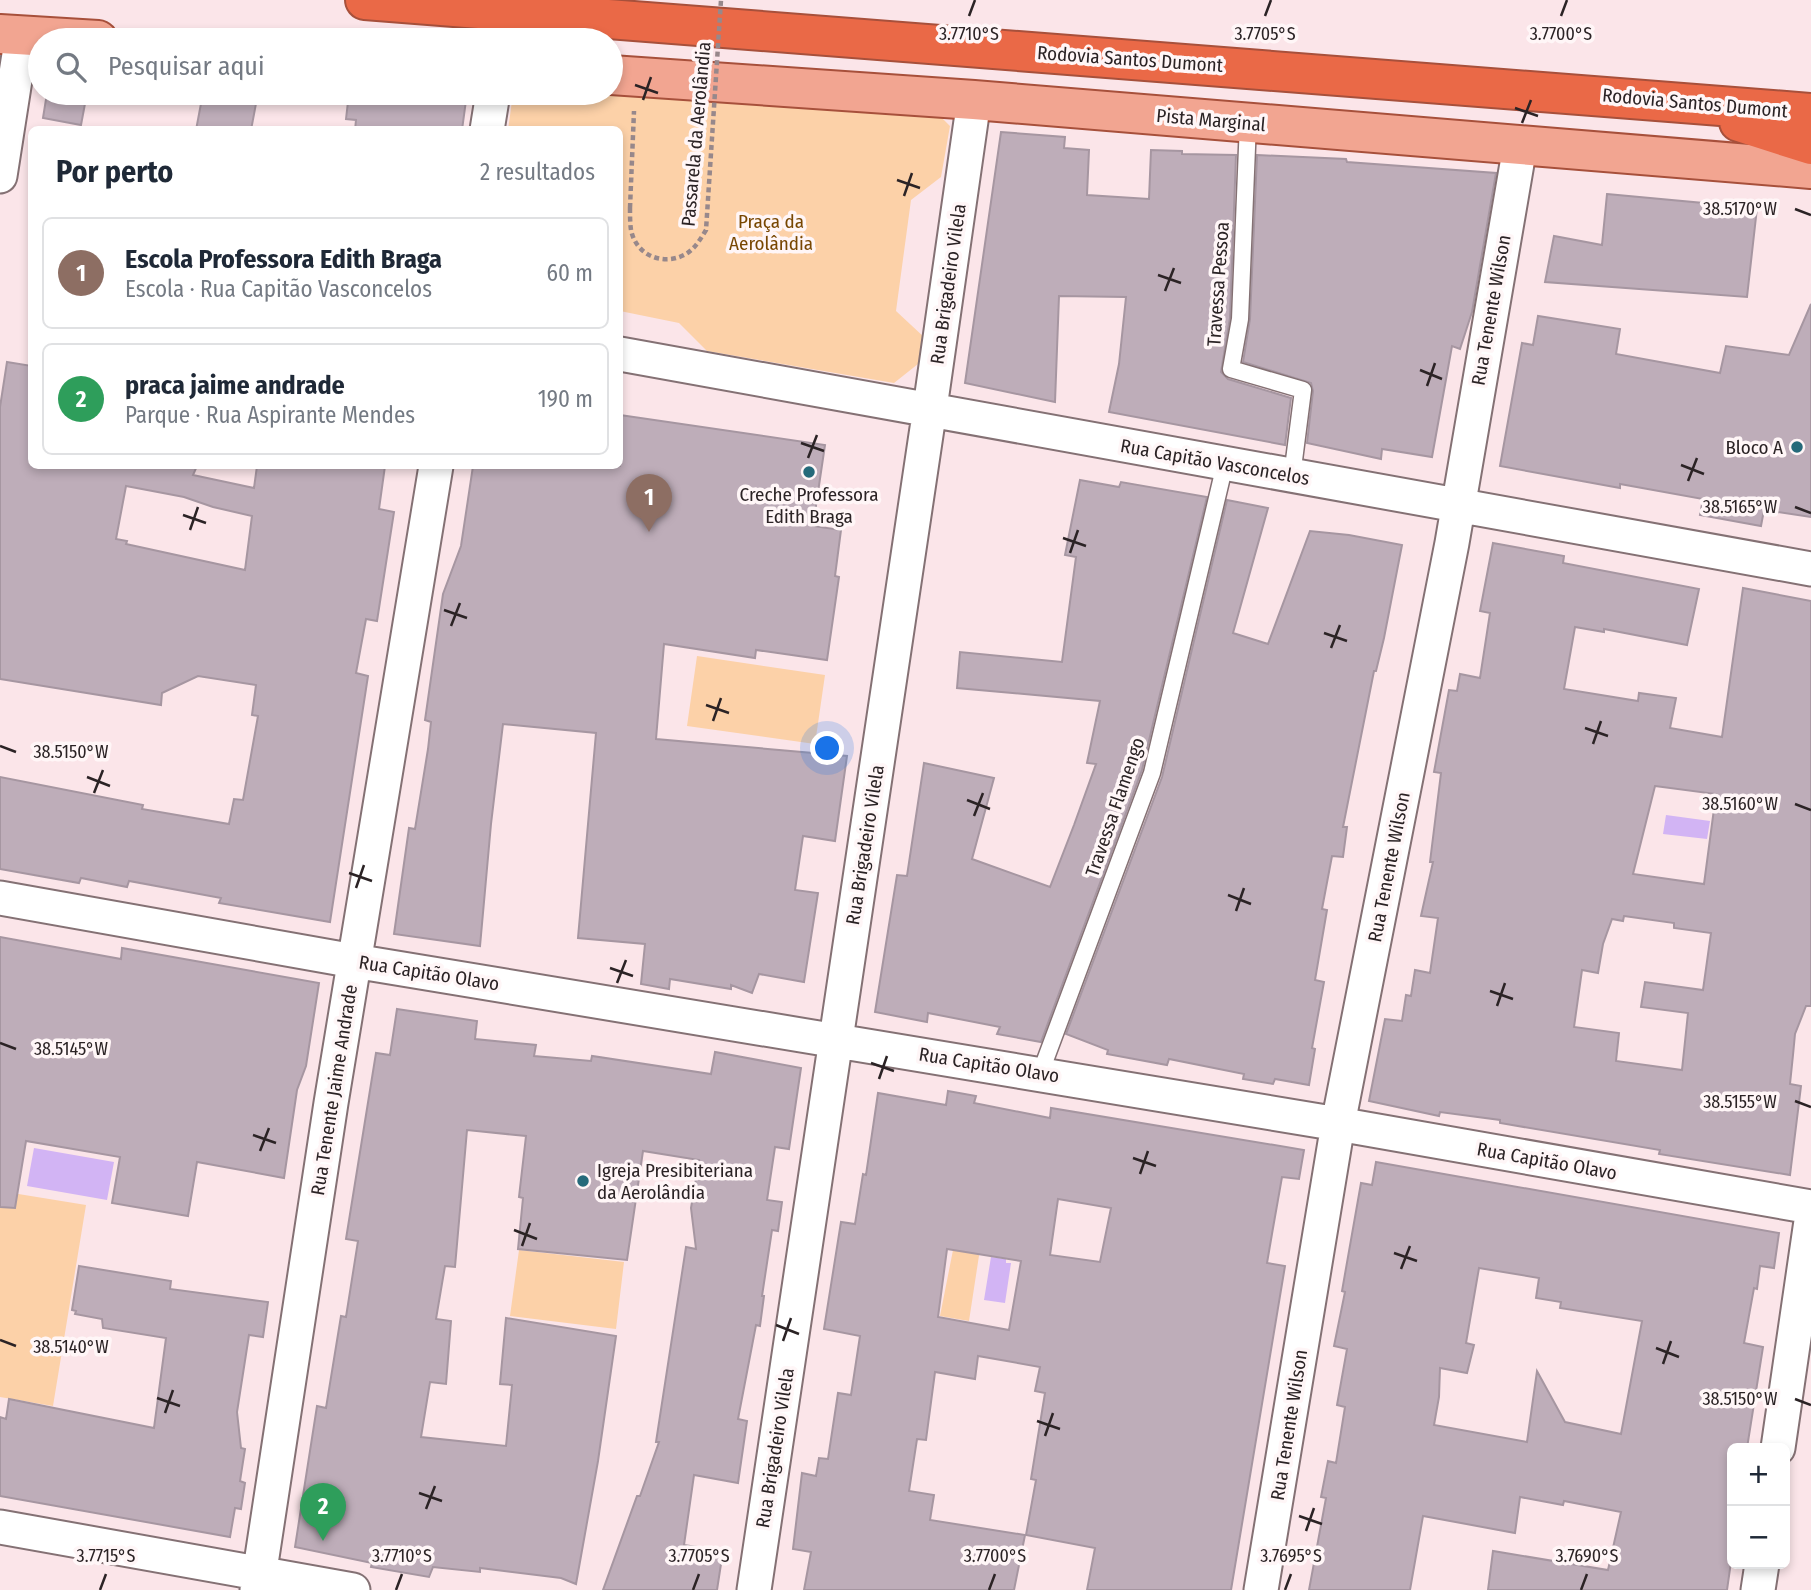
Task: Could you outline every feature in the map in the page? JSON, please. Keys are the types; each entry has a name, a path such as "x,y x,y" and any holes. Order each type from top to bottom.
{"highway":[{"name":"Rodovia Santos Dumont","path":"365,0 1811,113"},
{"path":"1670,101 1811,145"}],"main road":[{"name":"Pista Marginal","path":"623,76 974,100 1811,169"}],"street":[{"path":"0,176 11,35"},
{"name":"Rua Brigadeiro Vilela","path":"754,1590 974,100"},
{"path":"488,126 491,105"},
{"name":"Rua Tenente Wilson","path":"1261,1590 1338,1124 1447,571 1520,146"},
{"name":"Rua Capitão Vasconcelos","path":"623,355 1811,569"},
{"name":"Rua Tenente Jaime Andrade","path":"258,1581 354,961 436,469"},
{"name":"Rua Capitão Olavo","path":"0,898 354,961 836,1039 1811,1207"},
{"path":"1780,1443 1811,1221"},
{"path":"0,1527 258,1581 353,1590"},
{"path":"1758,1590 1761,1569"}],"lane":[{"name":"Travessa Pessoa","path":"1248,123 1240,319 1231,369 1303,390 1292,476"},
{"name":"Travessa Flamengo","path":"1040,1074 1152,772 1225,464"}],"path":[{"name":"Passarela da Aerolândia","path":"623,76 631,233 641,249 653,258 667,260 685,255 706,230 721,0"}],"green space":[{"name":"Praça da Aerolândia","path":"623,94 937,113 950,126 941,177 911,200 896,311 925,338 923,360 894,383 707,351 679,323 623,312 623,126 509,126 511,105 623,105"},
{"path":"697,656 825,675 815,744 687,726"},
{"path":"0,1191 86,1205 53,1406 0,1397"},
{"path":"954,1245 980,1249 969,1321 940,1316"},
{"path":"519,1250 624,1262 616,1329 510,1316"}],"shaded area":[{"path":"1666,815 1710,821 1707,839 1663,834"},
{"path":"34,1148 114,1162 107,1200 27,1186"},
{"path":"991,1257 1006,1259 1006,1263 1011,1263 1005,1303 984,1300"}],"building":[{"path":"45,105 85,105 81,125 43,118"},
{"path":"201,105 256,105 252,126 197,126"},
{"path":"348,105 465,105 463,126 355,126 356,120 346,119"},
{"path":"1001,132 1065,137 1064,148 1089,150 1087,195 1149,199 1151,150 1182,151 1182,154 1236,155 1230,318 1221,372 1228,379 1291,398 1285,445 1109,412 1119,364 1126,297 1059,296 1055,402 965,383"},
{"path":"1257,155 1346,159 1347,162 1496,173 1472,312 1460,349 1452,346 1432,457 1382,449 1381,459 1307,443 1313,391 1311,383 1243,362 1250,319"},
{"path":"1607,194 1757,208 1747,297 1545,282 1554,236 1602,245"},
{"path":"1811,304 1811,517 1764,510 1761,526 1700,515 1703,499 1620,484 1620,488 1500,466 1522,343 1533,345 1538,316 1620,329 1616,354 1720,373 1726,346 1789,355"},
{"path":"7,362 28,365 28,469 196,469 193,475 254,488 257,469 385,469 379,509 394,512 377,621 366,619 356,673 368,676 330,922 219,903 221,898 129,881 127,887 81,878 79,883 0,869 0,777 143,805 142,809 229,824 234,799 243,800 258,716 252,715 256,685 198,676 162,693 161,705 0,679 0,407","holes":["126,486 184,497 252,516 245,570 126,544 127,541 116,539"]},
{"path":"623,415 825,445 813,526 841,530 835,576 839,577 827,660 756,650 755,658 664,644 656,739 847,756 835,841 803,836 795,890 818,893 804,982 759,974 752,993 731,985 731,989 670,979 669,989 641,984 645,944 578,938 596,733 503,724 480,946 394,934 409,828 415,829 428,749 431,722 425,720 443,594 461,546 473,469 623,469"},
{"path":"1080,480 1119,487 1121,482 1207,497 1142,770 1041,1042 997,1034 1000,1027 928,1013 927,1022 875,1012 897,875 907,876 924,763 994,778 972,859 1050,887 1074,825 1096,764 1087,763 1100,701 957,688 960,652 1062,662 1076,557 1065,555"},
{"path":"1227,500 1268,508 1233,633 1268,644 1310,531 1402,545 1343,827 1347,827 1343,857 1332,856 1322,909 1327,910 1315,980 1324,982 1312,1048 1315,1049 1309,1085 1275,1079 1273,1084 1243,1079 1244,1074 1169,1059 1167,1065 1107,1054 1108,1050 1066,1034 1162,777"},
{"path":"1493,543 1564,556 1563,563 1699,589 1687,645 1604,629 1604,632 1575,627 1564,689 1638,701 1639,693 1676,698 1670,728 1722,737 1743,588 1811,601 1811,1006 1806,1006 1795,1034 1790,1084 1801,1086 1790,1175 1659,1154 1660,1150 1500,1123 1500,1120 1440,1112 1439,1116 1369,1101 1385,1019 1402,1021 1406,995 1411,996 1415,970 1430,973 1438,918 1421,916 1433,862 1430,862 1441,773 1434,772 1449,690 1457,691 1460,674 1480,678 1490,613 1480,611","holes":["1655,786 1716,794 1704,884 1633,874","1624,916 1674,923 1674,928 1711,933 1703,990 1645,982 1641,1007 1688,1013 1682,1070 1616,1061 1619,1033 1574,1027 1582,970 1598,973 1603,944 1612,919 1623,921"]},
{"path":"0,937 121,959 122,948 319,983 306,1066 297,1090 284,1178 197,1162 188,1216 112,1203 120,1157 26,1141 15,1208 0,1207"},
{"path":"397,1009 477,1021 475,1039 536,1045 534,1056 591,1061 592,1056 711,1074 715,1052 801,1068 789,1149 775,1147 767,1200 782,1202 778,1231 772,1230 760,1326 756,1325 738,1419 747,1421 738,1483 694,1475 684,1545 723,1551 717,1590 603,1590 659,1442 656,1442 686,1247 696,1249 691,1208 699,1160 643,1151 627,1260 518,1249 523,1198 519,1197 526,1136 467,1130 455,1267 445,1266 436,1319 451,1321 446,1384 430,1382 421,1437 506,1446 512,1385 500,1384 506,1318 616,1336 598,1461 576,1584 561,1578 480,1568 480,1572 433,1567 429,1577 371,1567 372,1563 295,1547 317,1406 326,1408 341,1316 346,1317 358,1241 346,1239 376,1053 390,1055"},
{"path":"948,1091 976,1096 974,1103 1050,1118 1051,1108 1304,1150 1299,1179 1282,1177 1267,1263 1285,1266 1231,1590 1087,1590 1095,1548 1026,1535 1036,1480 1031,1479 1045,1393 1035,1391 1040,1367 978,1356 975,1379 935,1372 926,1440 917,1439 909,1491 934,1495 930,1520 1025,1535 1014,1590 804,1590 811,1552 793,1549 802,1473 816,1476 819,1458 828,1459 838,1393 851,1395 860,1336 824,1329 841,1222 855,1224 863,1174 866,1175 878,1093 946,1105","holes":["1058,1199 1111,1208 1100,1262 1050,1255","947,1249 1021,1261 1009,1330 938,1317"]},
{"path":"1376,1162 1779,1233 1774,1268 1760,1266 1744,1343 1763,1347 1748,1443 1727,1443 1727,1569 1730,1569 1727,1590 1488,1590 1493,1551 1608,1570 1621,1512 1564,1501 1563,1505 1520,1497 1515,1533 1423,1516 1410,1590 1309,1590 1326,1498 1321,1497 1328,1461 1336,1463 1345,1407 1337,1405 1347,1349 1334,1346 1361,1183 1372,1185","holes":["1479,1268 1539,1278 1536,1298 1561,1302 1560,1308 1642,1321 1621,1434 1565,1422 1537,1371 1527,1442 1434,1425 1440,1368 1467,1373 1474,1345 1466,1343"]},
{"path":"79,1266 171,1281 170,1289 268,1302 263,1337 249,1335 237,1412 241,1448 245,1449 240,1481 245,1483 241,1509 235,1508 230,1537 0,1496 0,1417 6,1419 9,1399 154,1428 166,1338 103,1328 102,1319 75,1314 76,1311 72,1310"}],"place":[{"name":"Bloco A","path":"1797,447"},
{"name":"Creche Professora Edith Braga","path":"809,472"},
{"name":"Escola Professora Edith Braga","path":"649,532"},
{"name":"Igreja Presibiteriana da Aerolândia","path":"583,1181"},
{"name":"praca jaime andrade","path":"323,1541"}]}
